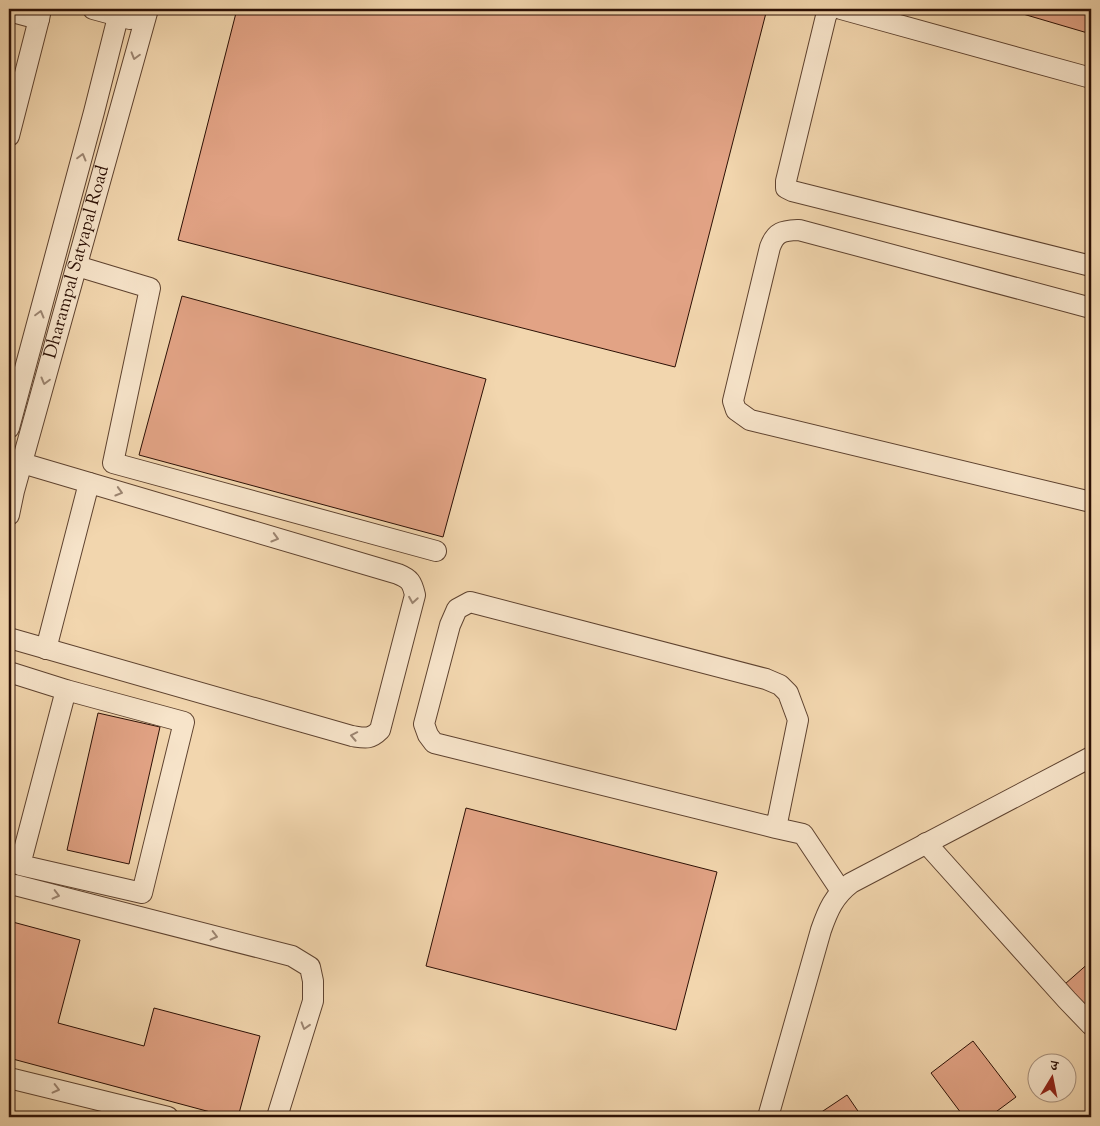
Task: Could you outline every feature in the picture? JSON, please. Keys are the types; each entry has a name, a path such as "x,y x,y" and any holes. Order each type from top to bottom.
{"street":[{"path":"93,9 146,16"},
{"path":"832,9 829,10 826,16 786,181 786,188 1091,266"},
{"path":"841,9 1091,78"},
{"path":"9,11 40,14 9,136"},
{"name":"Dharampal Satyapal Road","path":"9,428 119,12"},
{"name":"Dharampal Satyapal Road","path":"9,515 12,490 22,463 146,16"},
{"path":"1091,308 799,230 784,231 773,238 770,247 733,401 736,410 750,420 1091,502"},
{"path":"77,266 150,288 112,463 436,551"},
{"path":"9,638 364,738 374,736 380,730 414,595 413,585 407,578 388,571 22,463"},
{"path":"46,648 88,483"},
{"path":"776,828 798,720 788,693 780,685 757,677 470,602 457,609 450,625 424,724 428,735 434,743 776,828 803,834 841,891"},
{"path":"9,672 66,690 184,722 142,893 20,865 66,690"},
{"path":"768,1117 826,914 841,891 851,883 1091,757"},
{"path":"926,843 1066,1000 1091,1025"},
{"path":"9,885 292,956 310,967 313,981 313,1001 277,1117"},
{"path":"9,1078 168,1117"}],"building":[{"path":"237,9 767,9 675,367 178,240"},
{"path":"1006,9 1091,9 1091,34"},
{"path":"182,296 486,379 443,537 139,455"},
{"path":"98,713 160,727 129,864 67,850"},
{"path":"466,808 717,872 676,1030 426,966"},
{"path":"9,921 80,940 58,1023 144,1046 154,1008 260,1036 238,1117 229,1117 9,1058"},
{"path":"1091,961 1091,1013 1065,984"},
{"path":"973,1041 1016,1097 989,1117 964,1117 931,1073"},
{"path":"847,1095 862,1117 814,1117"}]}
